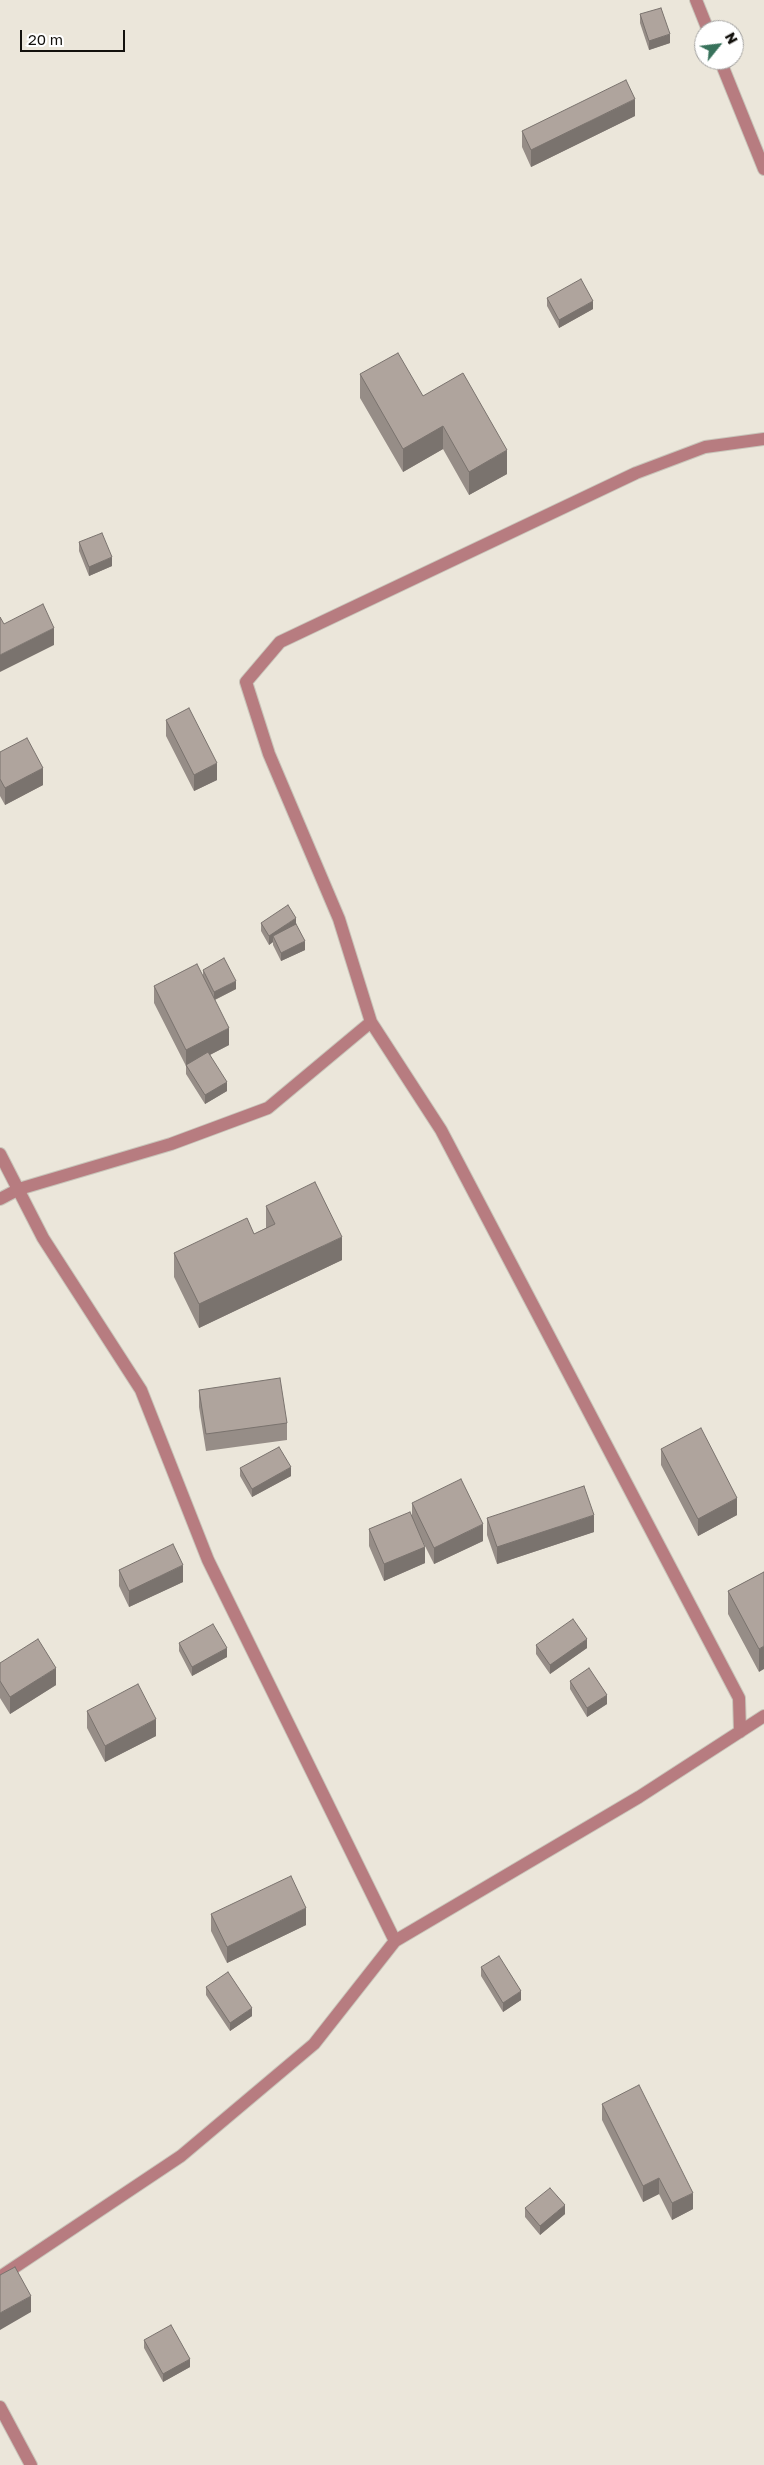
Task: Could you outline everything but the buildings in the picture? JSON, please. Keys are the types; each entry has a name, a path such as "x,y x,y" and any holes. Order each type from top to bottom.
{"street":[{"path":"696,0 704,20"},
{"path":"724,70 764,169"},
{"path":"740,1732 739,1698 441,1130 371,1022 339,919 269,754 246,682 280,642 618,482 705,447 764,439"},
{"path":"0,1199 19,1189 171,1144 268,1108 371,1022"},
{"path":"0,1154 42,1238 140,1390 208,1560 395,1941"},
{"path":"0,2277 182,2156 314,2044 395,1941 639,1797 764,1716"},
{"path":"0,2408 31,2465"}]}
